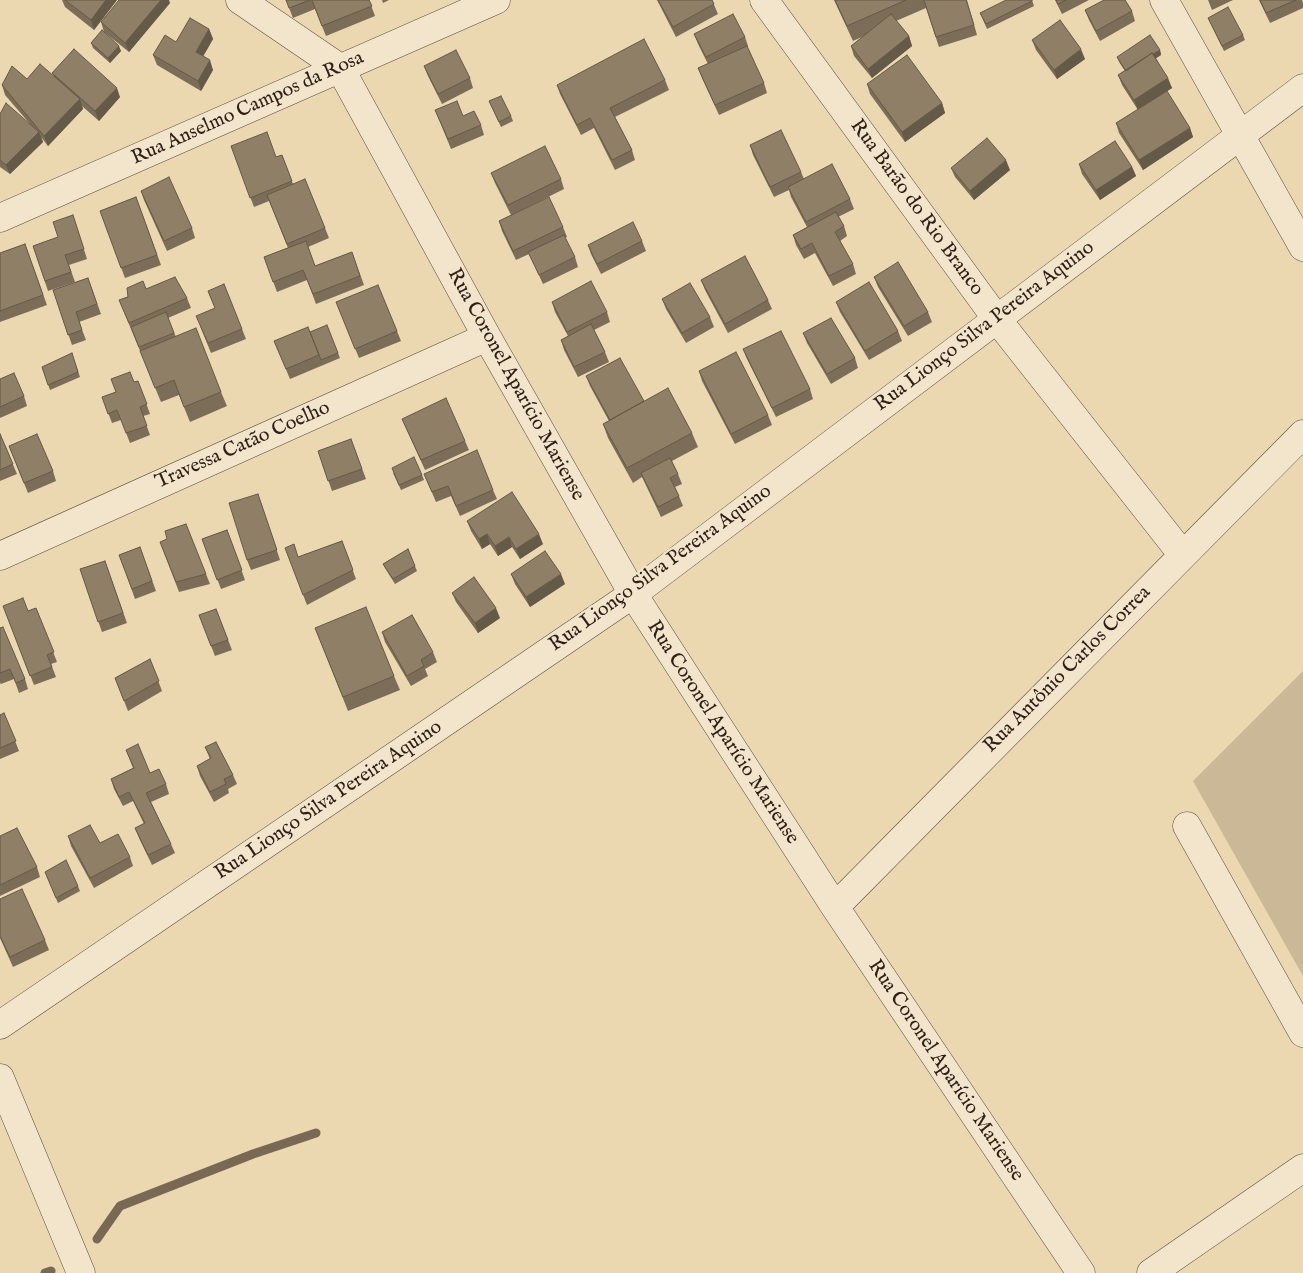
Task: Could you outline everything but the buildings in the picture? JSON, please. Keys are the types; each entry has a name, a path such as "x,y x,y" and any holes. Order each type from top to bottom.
{"street":[{"name":"Rua Coronel Aparício Mariense","path":"240,0 340,68 487,337 633,594 835,907 1081,1273"},
{"name":"Rua Anselmo Campos da Rosa","path":"0,218 496,0"},
{"name":"Rua Barão do Rio Branco","path":"764,0 996,318 1182,554"},
{"path":"1164,0 1303,247"},
{"name":"Rua Lionço Silva Pereira Aquino","path":"0,1025 633,594 1303,88"},
{"name":"Travessa Catão Coelho","path":"0,556 487,337"},
{"name":"Rua Antônio Carlos Correa","path":"835,907 1182,554 1303,434"},
{"path":"1187,826 1303,1033"},
{"path":"0,1078 81,1273"},
{"path":"1151,1273 1303,1168"}],"shaded area":[{"path":"1303,671 1303,976 1193,781"}],"waterway":[{"path":"97,1239 120,1206 253,1154 316,1133"},
{"path":"45,1273 51,1271"}]}
